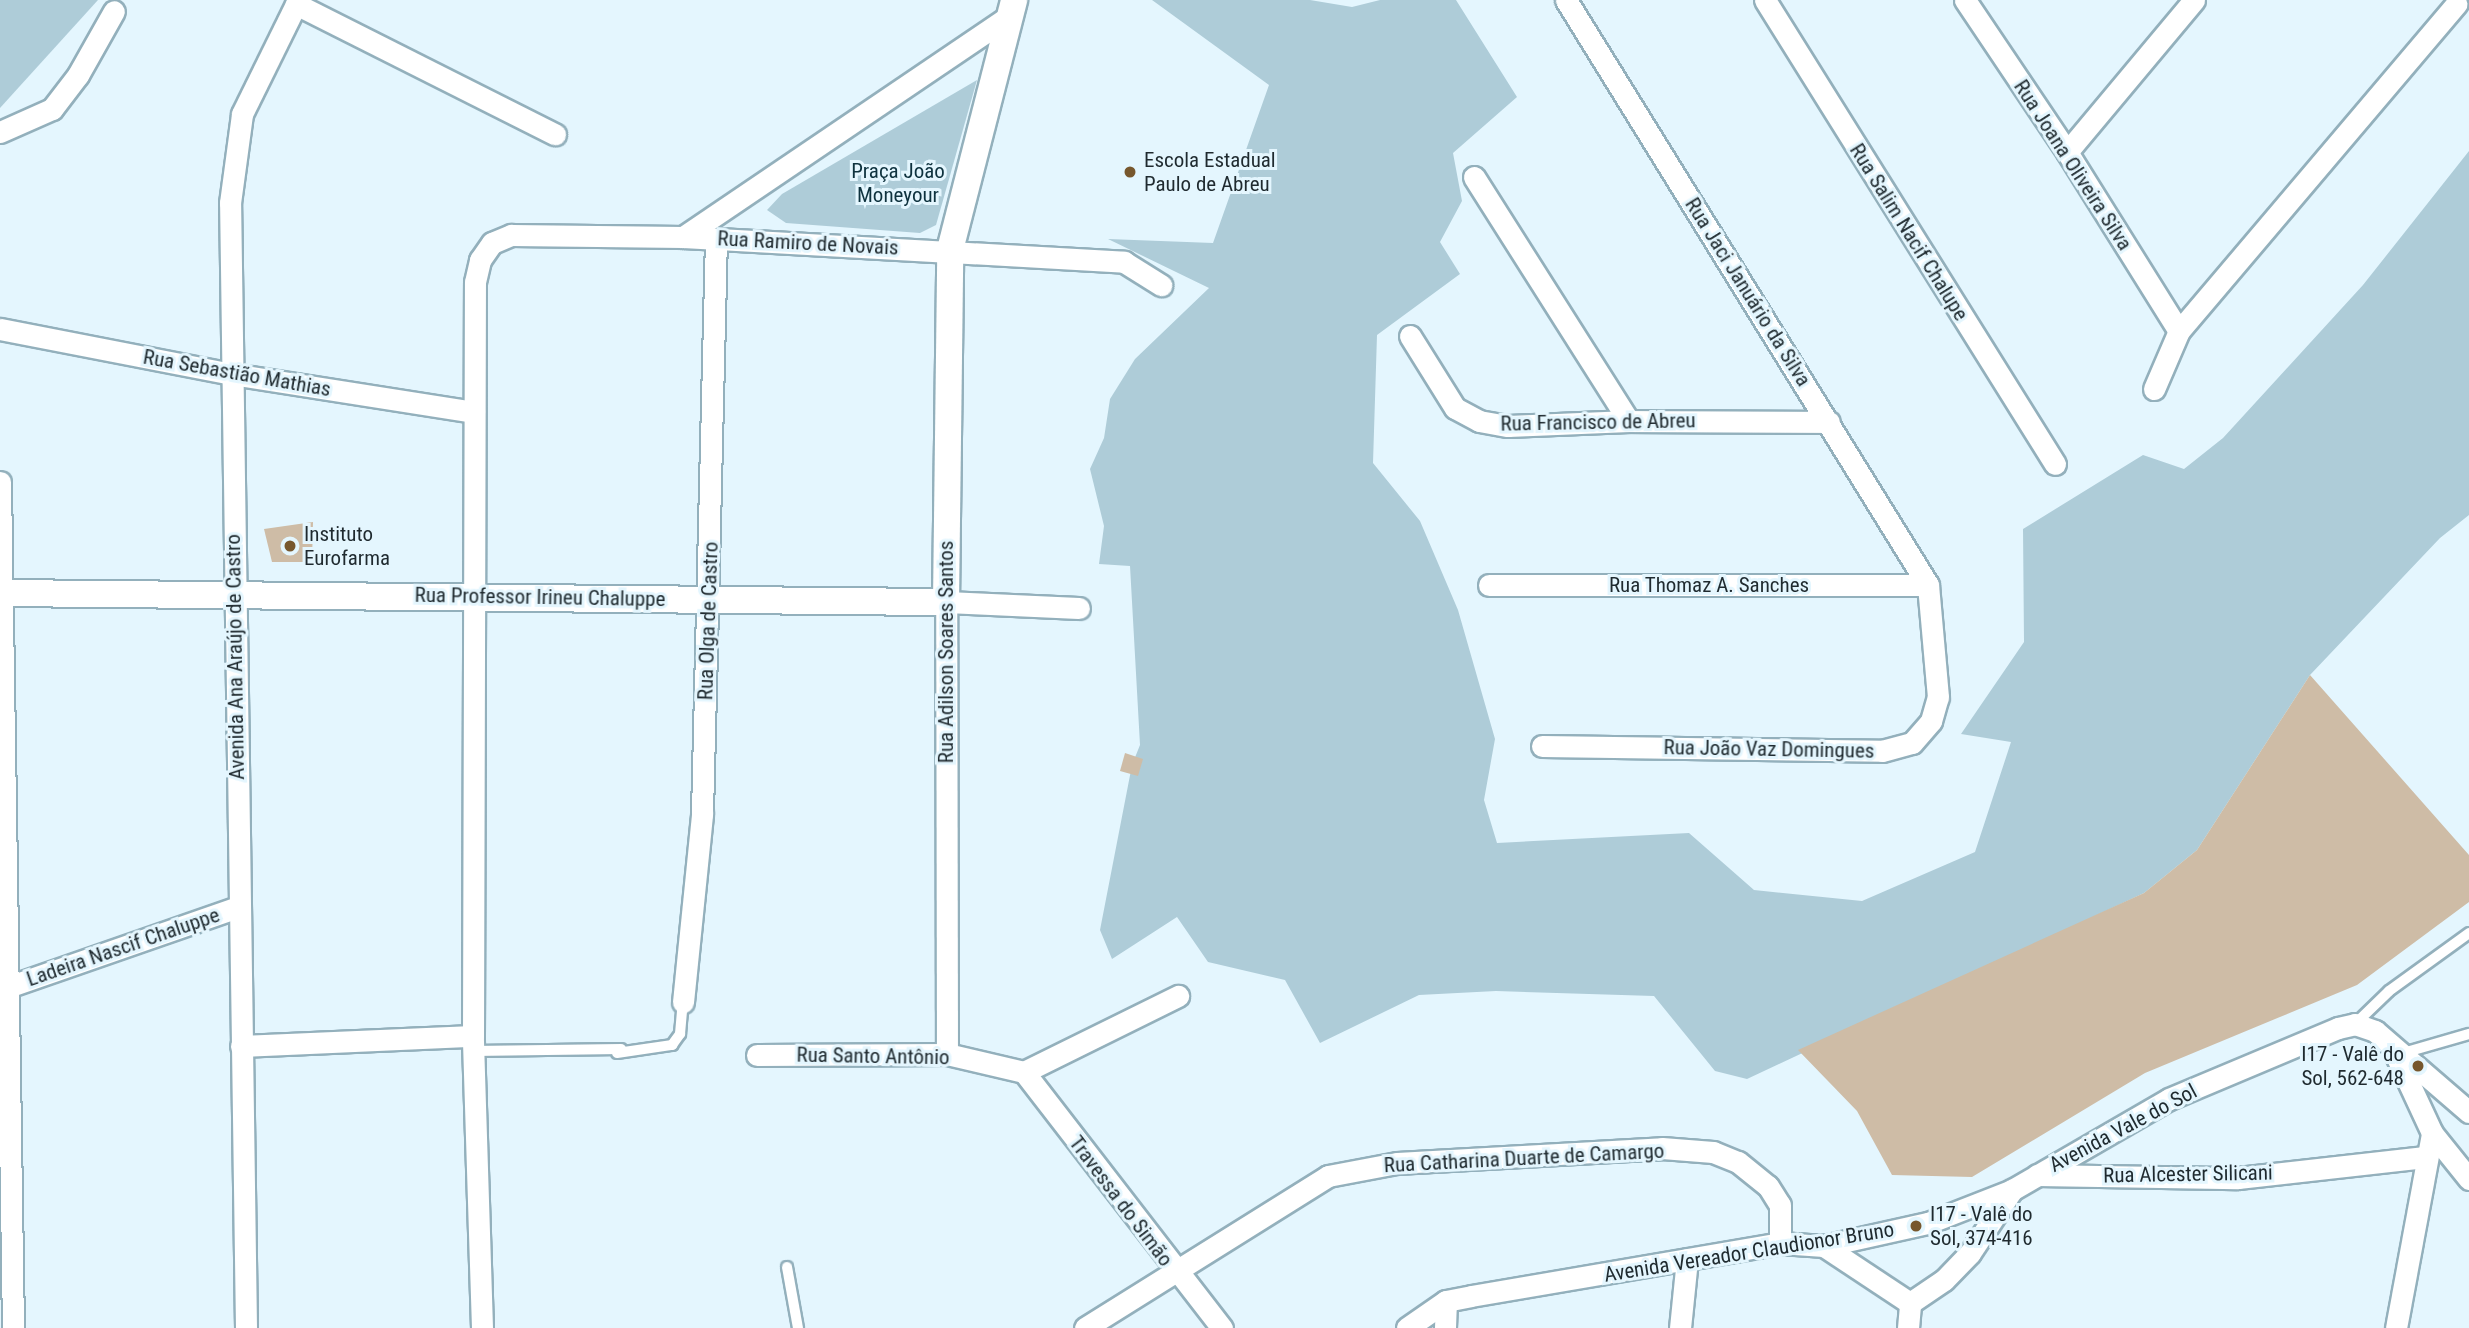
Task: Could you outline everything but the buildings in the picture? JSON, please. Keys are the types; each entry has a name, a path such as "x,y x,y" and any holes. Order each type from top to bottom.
{"street":[{"name":"Rua Jaci Januário da Silva","path":"1566,0 1928,585"},
{"name":"Rua Salim Nacif Chalupe","path":"1765,0 2054,464"},
{"name":"Rua Joana Oliveira Silva","path":"1965,0 2067,152 2179,331"},
{"path":"297,2 555,134"},
{"name":"Avenida Ana Araújo de Castro","path":"246,1328 234,593 232,160 242,114 297,2"},
{"path":"2154,389 2179,331 2456,4"},
{"path":"2067,152 2182,5"},
{"path":"683,237 1012,8"},
{"name":"Rua Adilson Soares Santos","path":"947,1054 946,602 950,250 1012,8"},
{"path":"0,132 52,108 78,75 114,12"},
{"path":"1474,177 1629,421"},
{"name":"Rua Ramiro de Novais","path":"474,412 475,282 480,260 492,243 511,235 683,237 950,250 1124,262 1161,285"},
{"name":"Rua Olga de Castro","path":"683,1003 702,814 716,239"},
{"name":"Rua Sebastião Mathias","path":"0,329 232,373 474,412"},
{"name":"Rua Francisco de Abreu","path":"1410,336 1455,408 1479,422 1508,426 1629,421 1829,422"},
{"path":"474,412 473,1043 482,1328"},
{"path":"0,482 8,987 5,1056 13,1328"},
{"name":"Rua Thomaz A. Sanches","path":"1489,585 1928,585"},
{"name":"Rua João Vaz Domingues","path":"1542,746 1882,751 1912,743 1931,721 1938,697 1928,585"},
{"name":"Rua Professor Irineu Chaluppe","path":"1,593 234,593 946,602 1079,608"},
{"name":"Ladeira Nascif Chaluppe","path":"8,987 238,907"},
{"path":"1024,1072 1178,996"},
{"path":"2355,1024 2375,1031 2469,1112"},
{"name":"Avenida Vale do Sol","path":"2011,1190 2169,1099 2355,1024"},
{"path":"241,1046 473,1043"},
{"path":"2397,1048 2432,1133 2469,1180"},
{"name":"Rua Santo Antônio","path":"757,1055 947,1054 1024,1072"},
{"name":"Travessa do Simão","path":"1024,1072 1173,1270 1222,1328"},
{"path":"2396,1328 2432,1133"},
{"name":"Rua Catharina Duarte de Camargo","path":"1085,1328 1173,1270 1328,1176 1397,1163 1661,1148 1713,1152 1738,1163 1758,1178 1780,1205 1780,1243"},
{"name":"Rua Alcester Silicani","path":"2035,1175 2238,1178 2426,1157"},
{"path":"1910,1303 1944,1280 1970,1253 2011,1190"},
{"name":"Avenida Vereador Claudionor Bruno","path":"1407,1328 1446,1301 1780,1243 1824,1245 1928,1223 2011,1190"},
{"path":"1824,1245 1910,1303"},
{"path":"1680,1328 1687,1259"},
{"path":"1445,1328 1446,1301"},
{"path":"1908,1328 1910,1303"}],"lane":[{"path":"2355,1024 2389,990 2469,933"},
{"path":"473,1043 617,1052 672,1045 680,1034 683,1003"},
{"path":"2397,1048 2469,1034"},
{"path":"787,1267 798,1328"}],"green space":[{"path":"0,0 98,0 0,108"},
{"path":"1152,0 1310,0 1352,7 1380,0 1456,0 1517,97 1453,153 1462,201 1440,242 1460,274 1377,335 1373,463 1420,521 1458,610 1495,739 1484,800 1497,843 1689,833 1754,890 1862,901 1975,852 2011,742 1961,734 2024,642 2023,529 2143,455 2184,469 2223,438 2363,285 2469,151 2469,515 2440,538 2310,675 2197,850 2144,893 1747,1079 1715,1071 1654,996 1496,991 1419,995 1320,1043 1285,980 1208,962 1177,917 1112,959 1100,930 1132,765 1140,745 1130,566 1099,564 1104,526 1090,469 1104,438 1110,399 1135,359 1209,288 1108,239 1213,243 1269,85"},
{"name":"Praça João Moneyour","path":"977,80 936,225 920,233 786,223 767,210 782,194"}],"place":[{"name":"Escola Estadual Paulo de Abreu","path":"1130,172"},
{"name":"Instituto Eurofarma","path":"290,546"},
{"name":"I17 - Valê do Sol, 562-648","path":"2418,1066"},
{"name":"I17 - Valê do Sol, 374-416","path":"1916,1226"}]}
